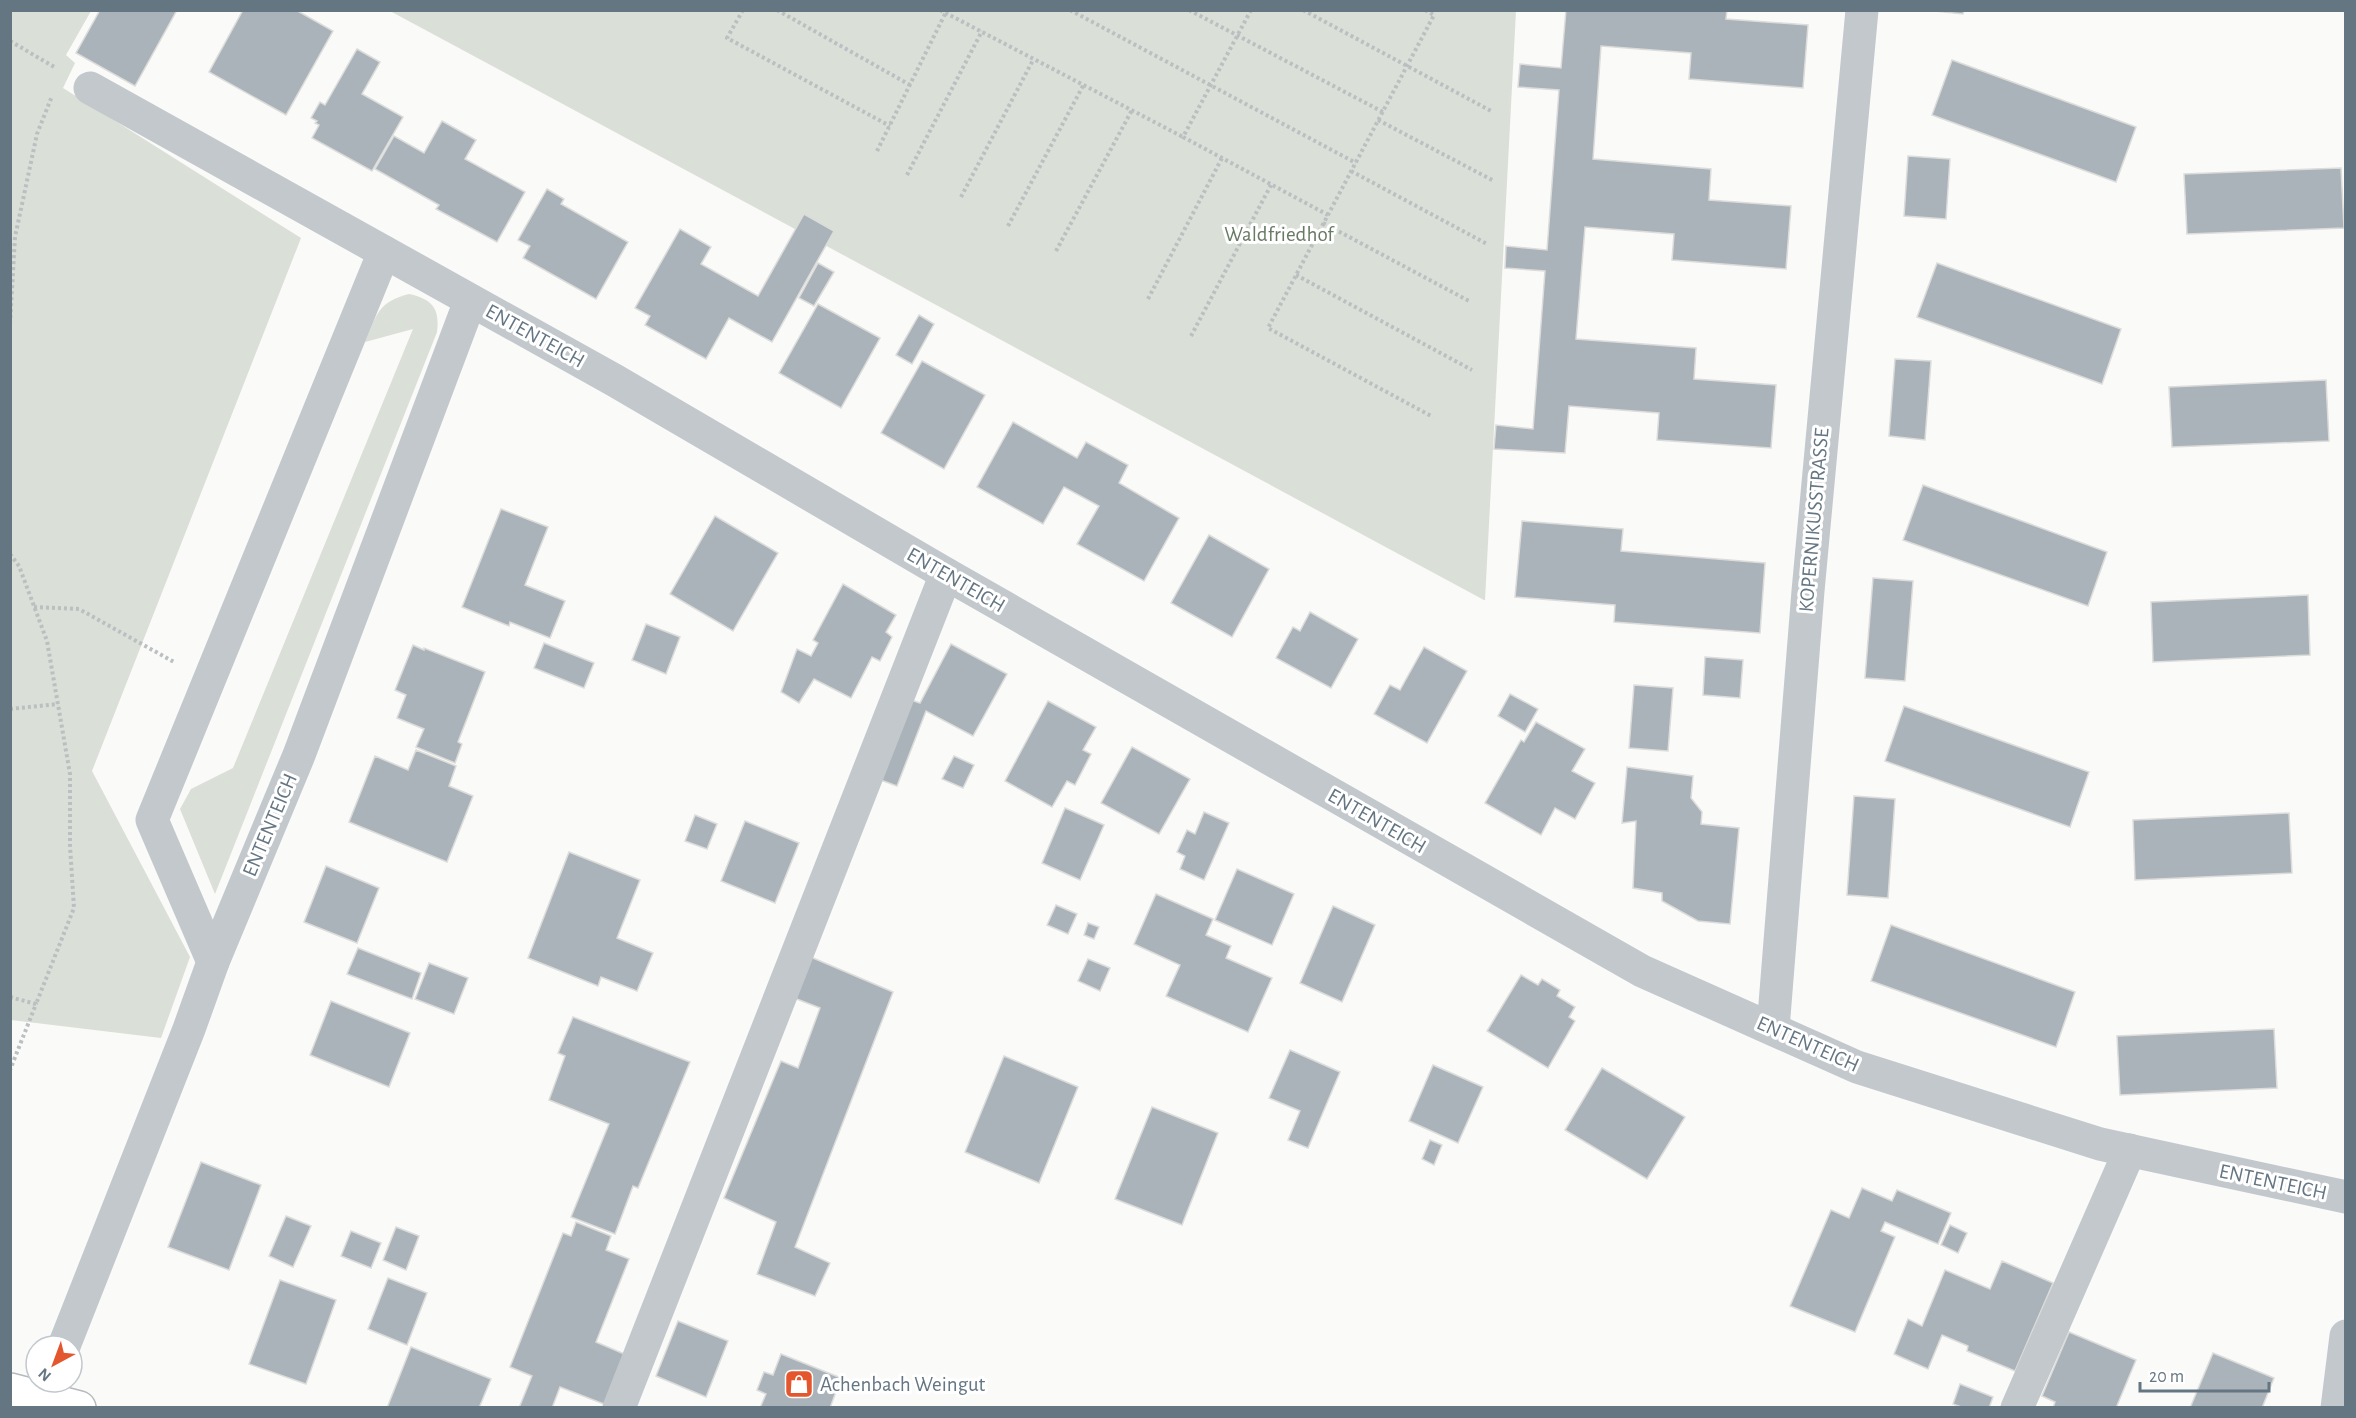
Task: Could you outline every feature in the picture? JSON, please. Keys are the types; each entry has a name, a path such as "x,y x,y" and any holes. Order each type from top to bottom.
{"main road":[{"path":"53,1394 79,1407"}],"street":[{"name":"KOPERNIKUSSTRASSE","path":"1773,1029 1811,556 1862,10"},
{"name":"ENTENTEICH","path":"90,88 614,380 946,574 1642,971 1857,1067 2100,1144 2346,1197"},
{"path":"213,962 152,820 384,252"},
{"name":"ENTENTEICH","path":"69,1334 189,1029 213,962 298,755 470,301"},
{"path":"619,1407 946,574"},
{"path":"2017,1407 2130,1150"},
{"path":"2337,1407 2346,1336"}],"path":[{"path":"743,10 727,38 890,126"},
{"path":"777,10 910,85"},
{"path":"940,10 1328,215"},
{"path":"1070,10 1356,163"},
{"path":"1189,10 1383,112"},
{"path":"1183,137 1251,10"},
{"path":"1303,10 1493,112"},
{"path":"1425,10 1434,15 1268,328 1433,417"},
{"path":"877,151 945,14"},
{"path":"907,175 982,31"},
{"path":"10,41 90,88"},
{"path":"961,197 1033,60"},
{"path":"10,324 12,250 37,134 62,71"},
{"path":"1008,226 1083,84"},
{"path":"1056,251 1132,110"},
{"path":"1378,120 1494,181"},
{"path":"1148,299 1222,158"},
{"path":"1351,171 1487,244"},
{"path":"1191,336 1272,185"},
{"path":"1323,223 1469,301"},
{"path":"1296,275 1472,370"},
{"path":"10,554 19,566 47,641 70,774 70,846 75,908 10,1070"},
{"path":"34,606 79,609 208,682"},
{"path":"10,709 58,704"},
{"path":"10,997 36,1004"}],"green space":[{"path":"11,11 91,11 66,55 75,63 63,88 301,238 92,771 190,957 161,1038 11,1020"},
{"name":"Waldfriedhof","path":"390,11 1516,11 1485,600 1484,600"},
{"path":"409,294 424,299 433,306 437,317 437,332 215,894 180,809 191,789 233,768 413,329 365,342 380,310 391,301"}],"building":[{"path":"100,10 177,10 135,86 76,53"},
{"path":"243,10 296,10 333,31 286,115 209,72"},
{"path":"1566,10 1727,10 1726,19 1808,25 1803,88 1689,79 1691,53 1601,46 1593,159 1711,169 1709,200 1791,206 1786,269 1672,260 1674,234 1585,227 1576,339 1696,348 1694,379 1776,385 1771,448 1657,440 1659,413 1569,406 1565,453 1494,449 1496,425 1533,429 1545,271 1505,268 1506,246 1547,250 1559,90 1518,87 1520,64 1561,68"},
{"path":"1925,10 1964,10 1963,14"},
{"path":"357,49 380,62 362,94 403,117 372,171 312,138 319,125 311,118 320,102 325,105"},
{"path":"1952,60 2136,127 2116,182 1932,115"},
{"path":"442,121 476,140 465,159 525,192 497,242 436,209 439,205 375,169 394,136 424,153"},
{"path":"1908,156 1950,159 1946,219 1904,216"},
{"path":"2341,168 2344,228 2187,234 2184,174"},
{"path":"547,189 564,199 561,204 628,242 596,299 523,258 530,246 518,240"},
{"path":"804,214 834,231 772,342 729,318 706,359 645,325 650,316 635,308 680,229 711,247 701,264 758,296"},
{"path":"818,263 834,272 814,306 799,298"},
{"path":"1937,263 2121,329 2102,384 1917,317"},
{"path":"818,304 880,338 841,408 779,373"},
{"path":"919,315 934,324 912,364 896,355"},
{"path":"1895,359 1931,361 1925,440 1889,436"},
{"path":"922,361 985,395 944,469 881,433"},
{"path":"2326,380 2329,441 2172,447 2169,387"},
{"path":"1013,422 1077,458 1086,442 1128,465 1119,483 1179,518 1144,581 1077,544 1099,506 1064,487 1043,524 977,487"},
{"path":"1923,485 2107,552 2088,606 1903,540"},
{"path":"501,509 548,527 525,585 565,601 550,638 510,622 509,626 462,607"},
{"path":"715,516 778,553 733,631 670,594"},
{"path":"1522,521 1623,529 1621,551 1765,563 1760,633 1614,622 1615,605 1515,597"},
{"path":"1209,535 1269,569 1232,637 1171,603"},
{"path":"1873,578 1913,581 1905,681 1865,678"},
{"path":"843,584 896,615 886,632 892,637 880,661 872,657 851,698 814,679 799,703 781,692 797,649 811,656 818,643 813,640"},
{"path":"2308,595 2310,655 2153,662 2151,602"},
{"path":"1310,612 1358,639 1331,688 1276,658 1293,627 1300,631"},
{"path":"646,624 680,637 666,674 632,660"},
{"path":"544,643 594,663 584,688 534,668"},
{"path":"951,644 1007,674 973,736 926,711 897,786 878,779 908,699 920,703"},
{"path":"413,645 485,672 458,742 462,744 455,763 416,747 424,729 397,718 406,695 395,690"},
{"path":"1424,647 1467,671 1427,743 1374,714 1390,685 1400,690"},
{"path":"1705,657 1743,660 1740,698 1703,695"},
{"path":"1634,685 1673,688 1668,751 1629,748"},
{"path":"1510,694 1538,709 1525,732 1498,716"},
{"path":"1048,701 1096,727 1083,750 1091,754 1075,785 1067,781 1052,807 1005,781"},
{"path":"1904,706 2089,772 2070,827 1885,761"},
{"path":"1536,722 1585,749 1572,771 1595,783 1575,819 1555,808 1541,835 1485,803 1521,740 1524,742"},
{"path":"1132,747 1190,779 1159,834 1101,803"},
{"path":"416,750 456,766 449,786 473,796 447,862 349,822 375,756 408,770"},
{"path":"954,756 974,765 963,788 942,779"},
{"path":"1627,767 1693,776 1691,798 1702,812 1701,824 1739,828 1730,924 1698,921 1662,901 1662,893 1633,888 1636,821 1622,823"},
{"path":"1854,796 1895,799 1888,898 1847,895"},
{"path":"1065,808 1104,825 1080,880 1042,863"},
{"path":"1204,812 1229,823 1204,880 1180,869 1185,856 1177,852 1187,830 1195,834"},
{"path":"2289,813 2292,873 2135,880 2133,820"},
{"path":"695,815 717,824 707,849 685,841"},
{"path":"745,821 799,843 775,903 721,881"},
{"path":"569,852 640,880 617,938 653,953 637,991 601,977 598,986 528,958"},
{"path":"326,866 379,888 357,943 304,922"},
{"path":"1237,869 1294,894 1272,945 1215,920"},
{"path":"1156,894 1213,919 1206,935 1231,946 1226,958 1272,978 1248,1032 1166,996 1180,965 1134,944"},
{"path":"1056,905 1077,914 1068,934 1047,925"},
{"path":"1333,906 1375,925 1342,1002 1300,983"},
{"path":"1088,923 1099,927 1094,939 1084,935"},
{"path":"1891,925 2075,992 2056,1047 1871,981"},
{"path":"358,948 421,973 412,999 347,974"},
{"path":"806,955 893,992 795,1247 830,1263 815,1296 757,1274 776,1222 724,1198 781,1061 798,1068 820,1008 789,996"},
{"path":"1088,959 1110,968 1100,991 1078,981"},
{"path":"429,963 468,978 454,1014 415,999"},
{"path":"1521,975 1538,985 1542,979 1560,990 1557,996 1575,1007 1569,1017 1575,1021 1548,1068 1487,1031"},
{"path":"331,1001 410,1033 389,1087 310,1055"},
{"path":"573,1017 690,1062 638,1188 633,1186 615,1234 571,1217 609,1124 549,1100 565,1056 558,1053"},
{"path":"2274,1029 2277,1088 2120,1095 2117,1036"},
{"path":"1290,1050 1340,1072 1308,1148 1288,1140 1300,1111 1269,1098"},
{"path":"1004,1056 1078,1087 1039,1183 965,1152"},
{"path":"1433,1065 1483,1087 1458,1143 1409,1121"},
{"path":"1602,1068 1685,1117 1647,1179 1565,1130"},
{"path":"1152,1107 1218,1133 1182,1225 1115,1199"},
{"path":"1430,1140 1442,1145 1434,1165 1422,1159"},
{"path":"201,1162 261,1185 229,1270 168,1247"},
{"path":"1862,1188 1892,1201 1897,1190 1951,1213 1938,1244 1885,1222 1881,1231 1895,1237 1855,1332 1790,1306 1831,1210 1849,1218"},
{"path":"286,1216 311,1226 293,1267 269,1256"},
{"path":"576,1222 611,1236 606,1250 629,1259 596,1342 629,1356 609,1406 560,1387 552,1408 519,1408 532,1376 510,1367 563,1233 571,1236"},
{"path":"1950,1225 1967,1233 1958,1253 1941,1245"},
{"path":"396,1227 419,1236 406,1270 383,1260"},
{"path":"351,1231 381,1243 371,1268 341,1256"},
{"path":"2002,1261 2053,1283 2015,1371 1967,1351 1968,1346 1942,1335 1928,1369 1894,1354 1908,1319 1922,1326 1945,1270 1990,1289"},
{"path":"388,1278 427,1293 407,1345 368,1329"},
{"path":"280,1280 336,1300 306,1384 249,1364"},
{"path":"678,1321 728,1341 706,1397 656,1376"},
{"path":"2069,1332 2136,1360 2116,1408 2053,1408 2055,1402 2042,1396"},
{"path":"411,1347 491,1379 479,1408 387,1408"},
{"path":"2213,1353 2274,1378 2262,1408 2190,1408"},
{"name":"Achenbach Weingut","path":"781,1354 841,1378 830,1408 760,1408 766,1394 757,1390 764,1372 773,1375"},
{"path":"1960,1384 1993,1397 1989,1408 1964,1408 1953,1404"}],"place":[{"name":"Achenbach Weingut","path":"799,1384"}]}
